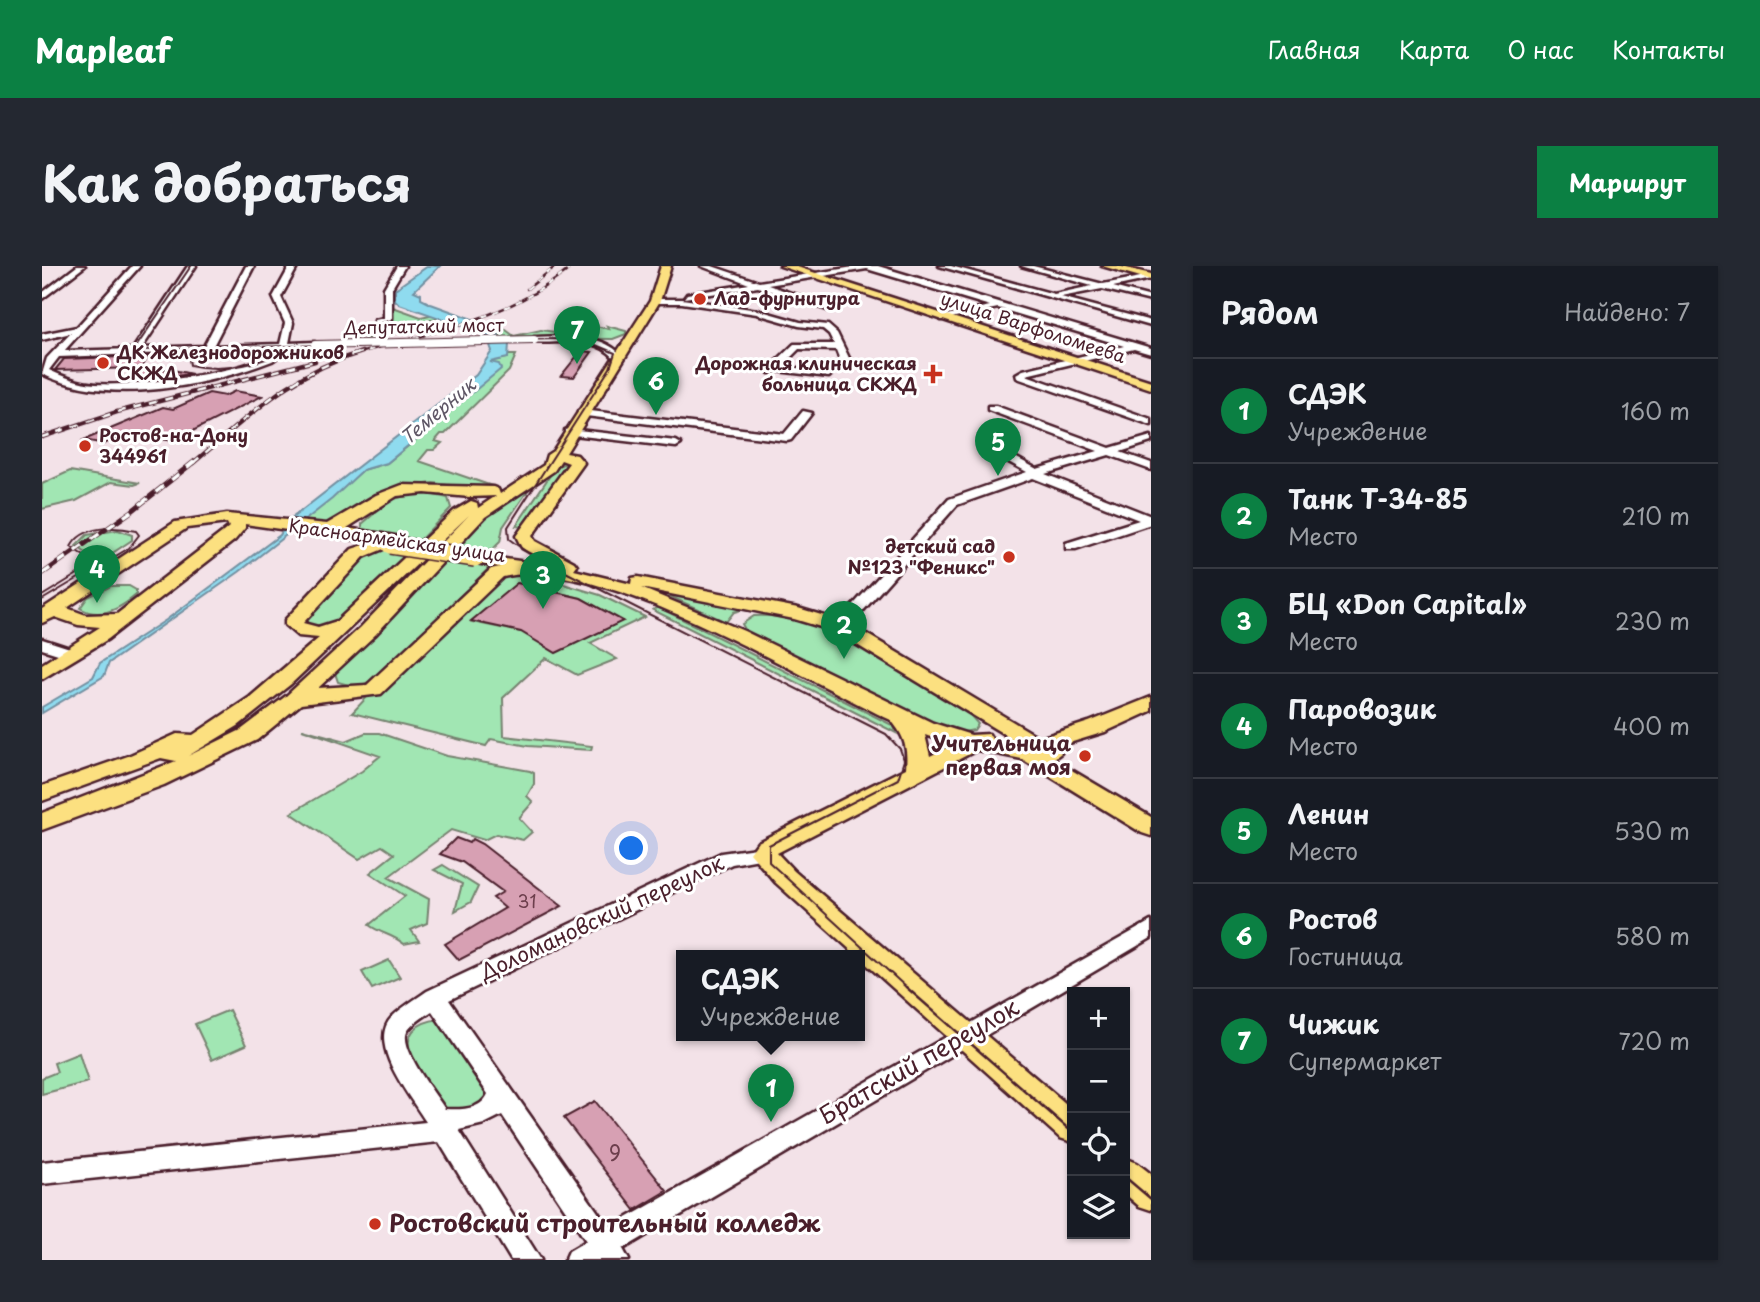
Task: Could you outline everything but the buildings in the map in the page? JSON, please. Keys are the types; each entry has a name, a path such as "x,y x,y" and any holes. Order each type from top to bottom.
{"main road":[{"path":"42,836 164,790 249,734 293,700 335,662 479,514 545,472 655,300 666,266"},
{"name":"улица Варфоломеева","path":"785,266 1151,384"},
{"path":"1107,266 1151,277"},
{"path":"42,806 150,775 219,730 309,660 446,526 554,455 575,460 575,468 523,536 528,544 572,568"},
{"path":"335,662 330,679 344,687 367,687 380,680 489,573 492,569 482,556 515,540 575,468"},
{"path":"315,531 345,525 379,499 401,490 425,487 479,493 496,492"},
{"path":"309,660 312,643 287,631 285,620 351,553 354,548 354,528 360,521 386,499 416,490 445,494 456,501 456,508 446,526"},
{"path":"49,613 180,525 207,518 233,528 275,526"},
{"name":"Красноармейская улица","path":"275,526 572,568 798,614 841,627 986,713"},
{"path":"46,667 74,654 120,620 233,528"},
{"path":"344,625 312,632 300,631 293,625 294,620 358,553 390,543"},
{"name":"Красноармейская улица","path":"482,556 622,587 726,630 897,716 975,743 1029,749"},
{"path":"293,700 323,693 363,693 374,690 498,573 528,566"},
{"path":"726,630 733,619 745,612 764,609"},
{"path":"49,613 87,622 120,620"},
{"path":"42,794 136,761 216,725 259,700"},
{"path":"1029,749 1097,727 1151,703"},
{"path":"975,743 989,732 986,713"},
{"path":"986,713 1045,762 1151,828"},
{"path":"897,716 912,731 920,748 916,774"},
{"path":"42,822 249,734"},
{"name":"Доломановский переулок","path":"763,853 767,848 975,743"},
{"path":"1029,749 1151,815"},
{"path":"763,853 785,877 1067,1124"},
{"path":"1130,1176 1151,1195"}],"street":[{"path":"42,297 81,266"},
{"path":"136,266 50,359 44,371 51,376 100,388 146,388 265,360 276,355 284,346 289,323 277,297 294,266"},
{"path":"136,351 192,266"},
{"path":"208,349 250,266"},
{"path":"378,322 388,317 390,306 386,297 389,284 401,266"},
{"path":"705,266 827,308"},
{"path":"655,300 869,266 1151,351"},
{"path":"943,266 1151,324"},
{"path":"1026,266 1151,299"},
{"path":"944,318 1151,277"},
{"path":"389,284 403,278"},
{"path":"702,282 741,296"},
{"path":"655,300 683,301 758,312 799,324 829,329 846,363 842,367"},
{"path":"799,324 811,346"},
{"path":"42,337 78,329"},
{"path":"574,340 624,348"},
{"path":"574,340 608,348 624,348"},
{"name":"Депутатский мост","path":"50,359 136,351 574,340"},
{"path":"1151,342 1021,374 1021,377 1151,422"},
{"path":"826,375 773,369 797,346 837,347"},
{"path":"992,408 1151,467"},
{"path":"582,413 787,438 807,414"},
{"path":"569,432 676,444"},
{"path":"841,627 953,502 1034,474 1151,439"},
{"path":"987,446 1030,468 1034,474 1151,520"},
{"path":"1071,546 1151,520"},
{"path":"42,644 74,654"},
{"name":"Доломановский переулок","path":"440,1005 728,858 763,853"},
{"name":"Братский переулок","path":"579,1260 610,1252 1151,928"},
{"path":"527,1260 398,1056 394,1035 399,1024 412,1014 436,1010 440,1005 610,1252"},
{"path":"42,1173 440,1125 465,1120 494,1107 500,1100 500,1093"}],"green space":[{"path":"390,306 421,317 434,314 441,317 363,340 379,327 378,322 385,320"},
{"path":"583,325 609,329 607,326 626,331 626,334 613,339 501,338 497,328 502,327 514,336 541,330 562,333 580,331 574,328 586,327"},
{"path":"508,355 516,355 509,371 435,441 442,443 434,450 428,450 419,461 498,488 433,483 402,487 332,524 301,523 363,470 387,463 418,438 490,361 508,358"},
{"path":"562,464 569,465 522,527 516,526 551,474"},
{"path":"70,471 140,483 134,485 111,482 76,501 42,509 42,484"},
{"path":"531,486 503,527 500,542 494,548 486,551 457,547 484,514"},
{"path":"420,492 448,498 451,508 420,540 362,529 362,524 390,500"},
{"path":"118,530 132,535 132,540 96,564 95,559 76,546 87,535"},
{"path":"384,549 408,552 333,623 313,630 300,622 370,553"},
{"path":"448,558 484,563 488,569 374,680 356,687 338,682 335,673"},
{"path":"527,573 600,595 645,617 590,643 617,659 577,675 546,658 503,698 504,736 592,746 591,750 528,746 491,739 486,746 352,713 367,697 390,686 502,575","holes":["517,583 581,598 622,621 521,632 472,622"]},
{"path":"111,586 129,586 136,590 136,595 117,608 103,613 80,608 88,597"},
{"path":"665,594 745,609 734,612 726,622"},
{"path":"658,607 892,725 896,733 653,610"},
{"path":"754,616 811,624 839,636 895,666 970,715 978,724 974,730 958,733 947,731 747,633 742,624"},
{"path":"302,729 346,741 365,733 379,733 447,756 530,771 534,773 534,784 527,796 533,802 519,818 532,832 523,840 496,834 484,840 451,830 388,877 429,899 427,923 411,930 419,941 404,944 369,925 405,896 370,873 394,854 382,846 359,859 291,813 362,771 380,756"},
{"path":"443,865 478,887 471,902 455,911 462,884 434,870"},
{"path":"389,960 400,977 372,989 362,972"},
{"path":"229,1010 246,1045 212,1060 195,1024"},
{"path":"440,1019 497,1095 451,1119 411,1058 409,1049 410,1035 418,1026"},
{"path":"79,1053 88,1082 42,1094 42,1078 57,1072 54,1063"}],"water":[{"name":"Темерник","path":"428,266 440,266 414,291 421,294 421,299 431,304 497,328 499,337 509,344 508,358 490,362 499,364 501,369 387,463 363,470 332,499 239,572 109,663 104,676 42,713 42,707 93,677 100,663 166,620 280,535 288,521 476,375 492,351 486,334 399,304 395,300 395,289"}],"tram line":[{"path":"191,266 136,347 139,350 559,339 591,343 615,353 610,368 508,527 509,539 528,553 886,734 900,749 904,760 898,779 769,845 769,862 908,989"},
{"path":"177,351 188,354 190,365 217,368 257,362 295,348"},
{"path":"42,596 89,567 87,558 71,547 83,535 109,528 136,531 139,535 129,548 42,600"},
{"path":"906,987 1067,1128"},
{"path":"1130,1181 1151,1199"}],"railway":[{"path":"527,289 556,266"},
{"path":"357,354 498,311 524,299 573,266"},
{"path":"357,354 362,352"},
{"path":"193,463 291,384 336,361 357,354"},
{"path":"42,437 117,412 315,361"},
{"path":"42,574 132,511 195,461"}],"place":[{"name":"Лад-фурнитура","path":"700,299"},
{"name":"ДК Железнодорожников СКЖД","path":"103,363"},
{"name":"Чижик","path":"577,364"},
{"name":"Дорожная клиническая больница СКЖД","path":"933,374"},
{"name":"Ростов","path":"656,415"},
{"name":"Ростов-на-Дону 344961","path":"85,446"},
{"name":"Ленин","path":"998,476"},
{"name":"детский сад №123 \"Феникс\"","path":"1009,557"},
{"name":"Паровозик","path":"97,603"},
{"name":"БЦ «Don Capital»","path":"543,609"},
{"name":"Танк Т-34-85","path":"844,659"},
{"name":"Учительница первая моя","path":"1085,756"},
{"name":"СДЭК","path":"771,1122"},
{"name":"Ростовский строительный колледж","path":"375,1224"}]}
